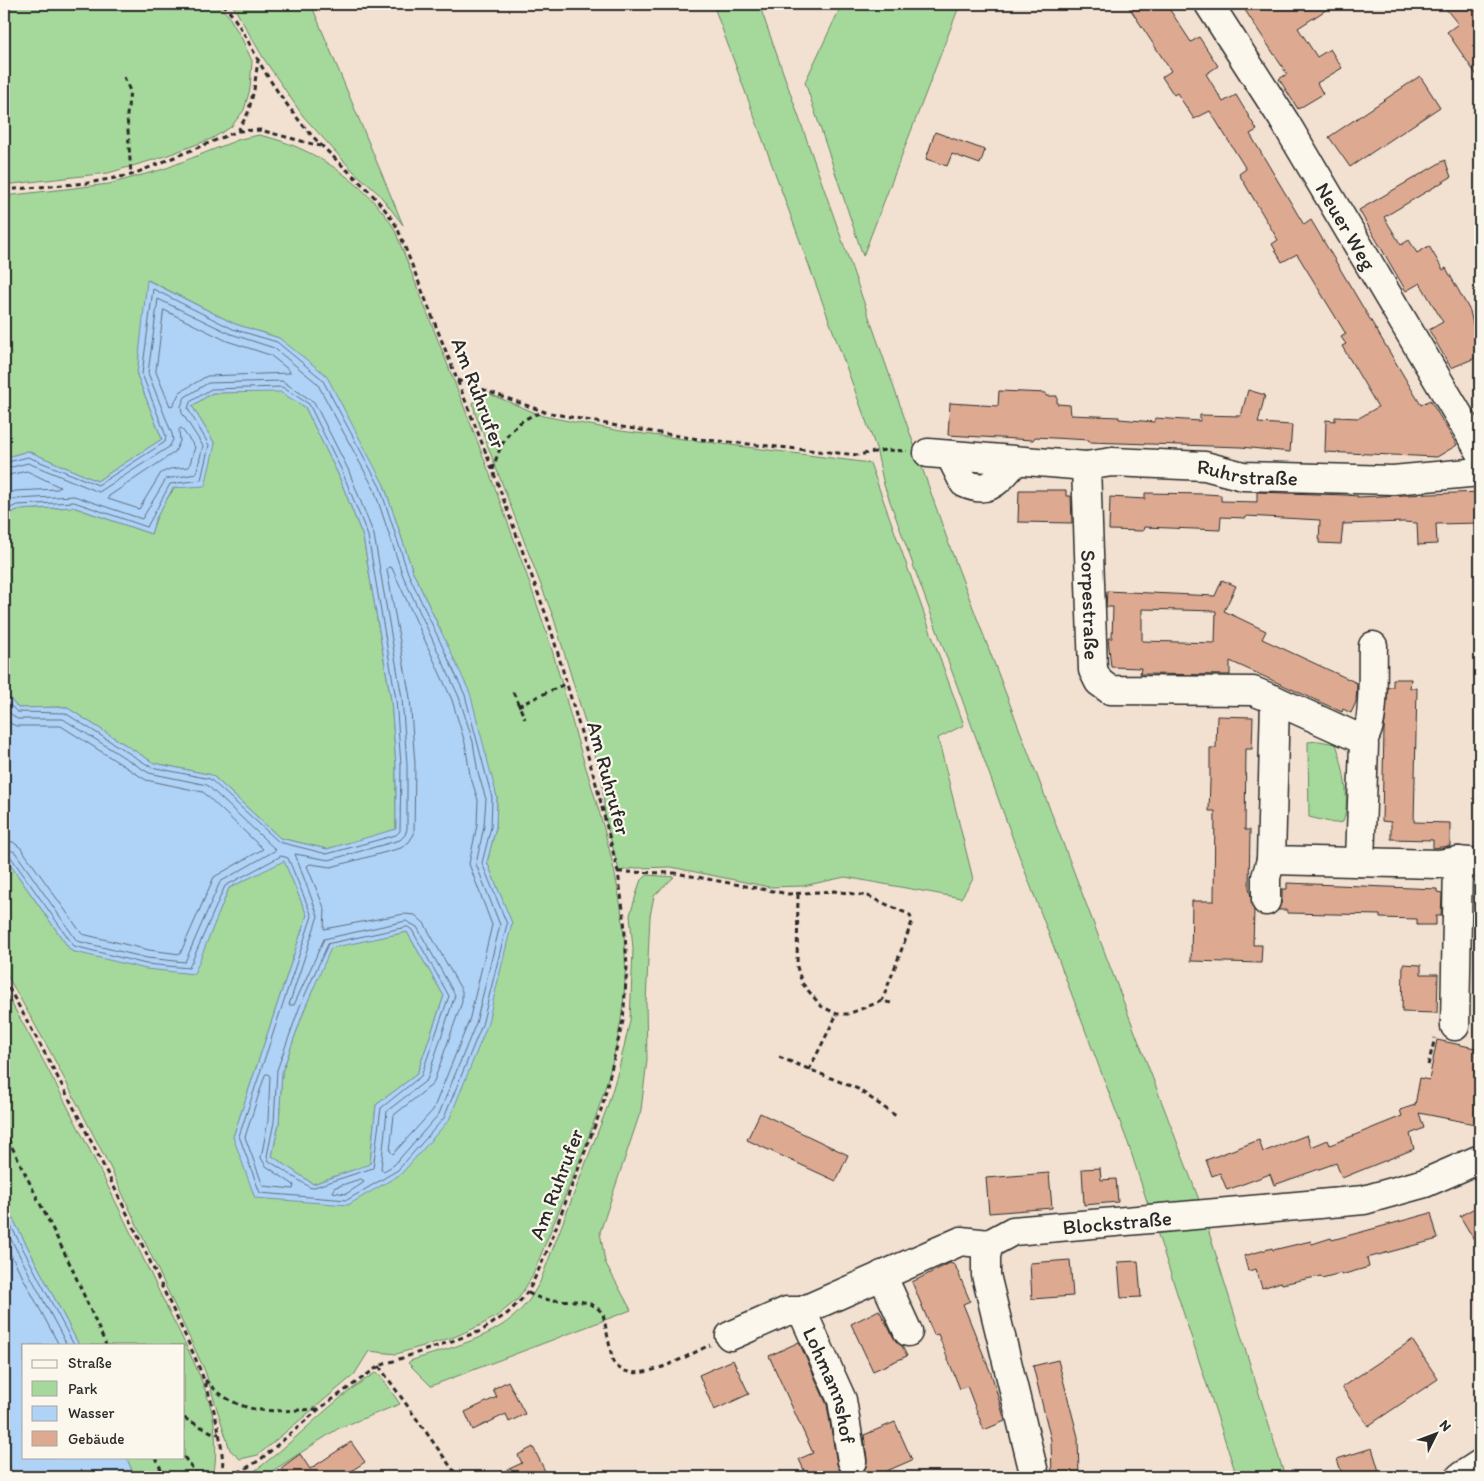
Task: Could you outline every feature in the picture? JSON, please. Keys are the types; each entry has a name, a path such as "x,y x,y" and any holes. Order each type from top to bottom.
{"street":[{"name":"Neuer Weg","path":"1209,4 1285,122 1480,450"},
{"name":"Ruhrstraße","path":"929,453 1086,466 1112,462 1206,466 1243,476 1393,480 1480,472"},
{"name":"Sorpestraße","path":"1086,466 1093,670 1099,682 1110,690 1253,691 1362,740"},
{"path":"1360,862 1366,751 1362,740 1367,734 1370,720 1373,646"},
{"path":"1266,901 1266,877 1271,860 1275,700"},
{"path":"1271,860 1438,864 1469,862 1455,1026"},
{"name":"Blockstraße","path":"989,1244 1013,1231 1364,1200 1426,1183 1480,1159"},
{"name":"Lohmannshof","path":"730,1336 787,1311 802,1311 961,1240 989,1244"},
{"path":"989,1244 986,1256 986,1275 1035,1477"},
{"path":"882,1275 908,1332"},
{"name":"Lohmannshof","path":"802,1311 842,1400 852,1461"},
{"path":"1460,1477 1480,1464"}],"path":[{"name":"Am Ruhrufer","path":"223,4 239,24 258,59 288,106 322,147 375,197 398,227 493,471 549,623 597,787 618,872 624,917 627,967 625,1002 619,1043 602,1107 553,1237 528,1292 508,1313 481,1331 379,1366 319,1409 260,1460 231,1477"},
{"path":"4,190 88,183 131,175 238,131 248,113 258,59"},
{"path":"124,77 130,91 127,115 131,175"},
{"name":"Am Ruhrufer","path":"238,131 260,130 322,147"},
{"path":"457,380 545,412 673,436 858,455 885,450 929,453"},
{"path":"493,471 499,449 511,430 531,415 545,412"},
{"path":"518,706 567,683"},
{"path":"513,692 525,719"},
{"path":"618,872 676,873 766,892 798,894 834,891 868,896 910,915 912,922 882,1001"},
{"path":"798,894 797,967 802,983 821,1006 837,1014 848,1014 882,1001 891,1003"},
{"path":"4,980 52,1065 98,1153 203,1377 217,1418 223,1477"},
{"path":"809,1070 837,1014"},
{"path":"779,1057 858,1089 896,1116"},
{"path":"4,1131 71,1266 106,1344"},
{"path":"528,1292 541,1299 587,1302 599,1308 603,1314 613,1362 627,1372 648,1372 730,1336"},
{"path":"379,1366 458,1477"},
{"path":"203,1377 219,1394 234,1403 250,1409 319,1409"},
{"path":"185,1419 212,1433 219,1434"},
{"path":"156,1458 164,1477"},
{"path":"185,1458 199,1477"}],"green space":[{"path":"4,4 217,4 228,15 252,61 250,89 244,110 231,127 211,139 160,158 108,173 4,185"},
{"path":"232,4 311,4 403,225 379,194 352,170 303,116 264,59"},
{"path":"713,4 759,4 951,550 1198,1197 1285,1477 1237,1477 1128,1143 1017,850 884,485 876,448"},
{"path":"842,4 960,4 863,256 805,82"},
{"path":"259,135 279,140 298,148 336,168 368,196 394,228 490,473 552,651 612,859 623,920 625,982 621,1020 603,1095 576,1169 532,1277 518,1299 497,1316 454,1337 396,1354 369,1351 354,1375 258,1455 240,1459 230,1450 205,1371 110,1167 51,1053 4,970 4,856 71,951 193,974 229,888 284,860 307,915 233,1137 348,1205 512,924 487,862 496,827 497,797 440,629 413,572 384,485 279,338 235,324 148,280 137,375 162,439 97,481 28,451 4,458 4,196 109,184 164,169 240,139"},
{"path":"280,391 305,407 338,474 363,537 391,700 396,765 396,830 327,849 280,838 212,775 154,763 66,707 18,708 4,692 4,517 17,510 73,507 151,534 169,496 215,444 192,406 212,393"},
{"path":"482,393 487,393 543,416 621,431 870,463 964,725 938,738 973,879 961,898 845,877 803,886 769,887 671,867 636,868 619,871 605,818 602,778 554,619 475,413 473,403"},
{"path":"1319,741 1336,744 1339,752 1346,794 1343,822 1334,823 1309,817 1308,742"},
{"path":"647,875 674,877 654,896 650,916 646,1002 647,1060 641,1110 600,1232 605,1262 631,1310 431,1386 408,1363 410,1361 472,1340 501,1326 527,1303 540,1282 607,1108 619,1068 630,1021 633,949 630,915 640,882"},
{"path":"407,932 444,996 417,1074 376,1105 370,1164 313,1184 272,1156 279,1123 282,1072 305,1008 330,947"},
{"path":"4,990 83,1136 180,1333 196,1368 213,1417 216,1447 213,1477 135,1477 126,1458 185,1458 185,1344 78,1344 4,1202"},
{"path":"375,1373 380,1375 400,1404 339,1428 263,1477 246,1477 279,1452 341,1398"}],"water":[{"path":"147,280 235,324 279,338 326,375 384,485 413,572 470,693 497,797 496,827 487,862 512,923 487,1026 449,1120 401,1174 348,1205 255,1198 233,1137 307,915 284,861 229,888 194,974 146,969 71,951 4,856 4,692 18,708 66,707 154,763 212,775 280,838 327,849 396,829 396,765 391,700 363,537 338,474 305,407 280,392 212,393 192,406 215,444 205,486 173,488 155,520 151,534 73,507 17,510 4,517 4,458 28,451 97,481 162,439 137,375","holes":["407,932 444,996 417,1074 376,1105 370,1164 313,1184 272,1156 279,1123 282,1072 305,1008 331,948"]},
{"path":"4,1202 78,1344 22,1344 22,1458 126,1458 135,1477 14,1477 4,1452"}],"building":[{"path":"1127,4 1166,4 1191,42 1199,37 1218,66 1206,74 1223,102 1236,95 1257,130 1250,134 1304,225 1311,220 1421,405 1430,400 1457,445 1437,457 1325,452 1326,420 1335,421 1335,417 1359,418 1378,407 1342,346 1346,344 1341,337 1346,334 1297,254 1282,262 1272,244 1278,240 1239,174 1246,169 1210,111 1194,119 1177,93 1174,95 1162,77 1171,71"},
{"path":"1241,4 1335,4 1298,28 1317,57 1330,49 1342,68 1317,83 1323,94 1298,109 1279,79 1287,74"},
{"path":"1442,4 1472,4 1480,16 1480,80 1447,32 1458,24"},
{"path":"1420,76 1440,107 1350,167 1329,137"},
{"path":"935,132 985,150 980,164 952,154 947,166 926,159"},
{"path":"1445,160 1451,177 1384,217 1401,245 1409,240 1417,253 1429,246 1443,270 1446,268 1470,311 1480,356 1451,368 1429,330 1443,322 1420,283 1406,291 1359,210"},
{"path":"1248,390 1265,395 1258,423 1292,425 1290,452 1241,447 1089,442 1089,440 1035,437 1033,440 948,435 950,403 998,406 999,391 1046,393 1046,396 1057,396 1057,404 1070,405 1071,415 1119,417 1119,419 1154,422 1155,418 1200,421 1200,415 1241,416"},
{"path":"1019,490 1066,490 1066,496 1071,496 1072,523 1018,522"},
{"path":"1257,492 1357,497 1480,492 1480,523 1436,524 1437,544 1418,545 1417,523 1404,522 1343,524 1341,544 1319,543 1320,520 1246,516 1246,518 1221,517 1220,530 1144,527 1143,531 1109,530 1110,497 1145,499 1145,493 1206,494 1221,495 1221,501 1257,502"},
{"path":"1222,580 1236,586 1224,611 1266,631 1262,639 1357,683 1356,702 1351,713 1343,709 1342,712 1230,661 1230,675 1140,674 1141,668 1111,667 1108,638 1112,638 1113,607 1106,607 1107,591 1215,596","holes":["1142,609 1216,611 1215,643 1142,641"]},
{"path":"1393,679 1411,679 1410,688 1417,688 1414,822 1450,823 1450,846 1433,848 1433,840 1391,839 1391,822 1382,821 1384,730 1388,687 1393,687"},
{"path":"1217,716 1253,717 1252,749 1246,749 1245,830 1250,830 1249,888 1254,910 1253,945 1262,945 1261,963 1191,961 1192,901 1214,901 1215,811 1209,811 1210,748 1216,748"},
{"path":"1287,883 1437,889 1437,892 1442,893 1441,916 1436,916 1436,925 1417,925 1417,919 1380,918 1380,915 1287,913 1287,910 1278,910 1282,901 1282,889 1287,889"},
{"path":"1403,964 1421,965 1421,974 1438,974 1437,1013 1402,1012"},
{"path":"1437,1040 1480,1049 1480,1125 1419,1113 1424,1128 1410,1134 1414,1149 1342,1178 1336,1163 1274,1185 1270,1174 1227,1190 1220,1173 1212,1176 1206,1160 1259,1140 1263,1152 1307,1135 1311,1147 1328,1140 1330,1145 1402,1116 1400,1110 1415,1105 1420,1078 1429,1080"},
{"path":"760,1113 848,1155 836,1181 747,1140"},
{"path":"1100,1168 1101,1180 1116,1179 1118,1202 1084,1205 1082,1169"},
{"path":"1049,1173 1052,1208 989,1213 986,1178"},
{"path":"1480,1205 1480,1250 1460,1216"},
{"path":"1431,1213 1438,1239 1367,1258 1369,1267 1341,1275 1341,1273 1322,1278 1321,1276 1282,1284 1281,1282 1262,1288 1256,1269 1248,1271 1244,1256 1272,1248 1273,1250 1311,1241 1312,1244 1331,1238 1332,1240"},
{"path":"1070,1260 1073,1296 1032,1299 1030,1263"},
{"path":"1138,1261 1141,1297 1121,1298 1118,1262"},
{"path":"950,1263 955,1265 970,1301 963,1304 992,1376 1005,1421 984,1430 967,1386 960,1389 938,1334 934,1335 912,1282"},
{"path":"879,1310 894,1338 902,1346 907,1356 873,1371 851,1324"},
{"path":"1412,1340 1438,1379 1368,1426 1342,1387"},
{"path":"799,1342 827,1405 837,1464 840,1471 846,1475 854,1476 862,1473 866,1467 867,1459 864,1435 895,1422 912,1460 873,1477 807,1477 799,1459 813,1453 769,1356"},
{"path":"733,1360 749,1394 714,1410 699,1375"},
{"path":"1058,1360 1078,1437 1079,1477 1052,1477 1051,1440 1033,1366"},
{"path":"508,1381 525,1414 509,1422 506,1414 473,1430 465,1412 497,1397 493,1389"},
{"path":"351,1442 365,1462 342,1477 287,1477 281,1468 300,1454 310,1469"},
{"path":"533,1447 548,1477 492,1477 522,1463 518,1455"},
{"path":"1372,1448 1379,1471 1360,1477 1343,1477 1337,1459"}]}
